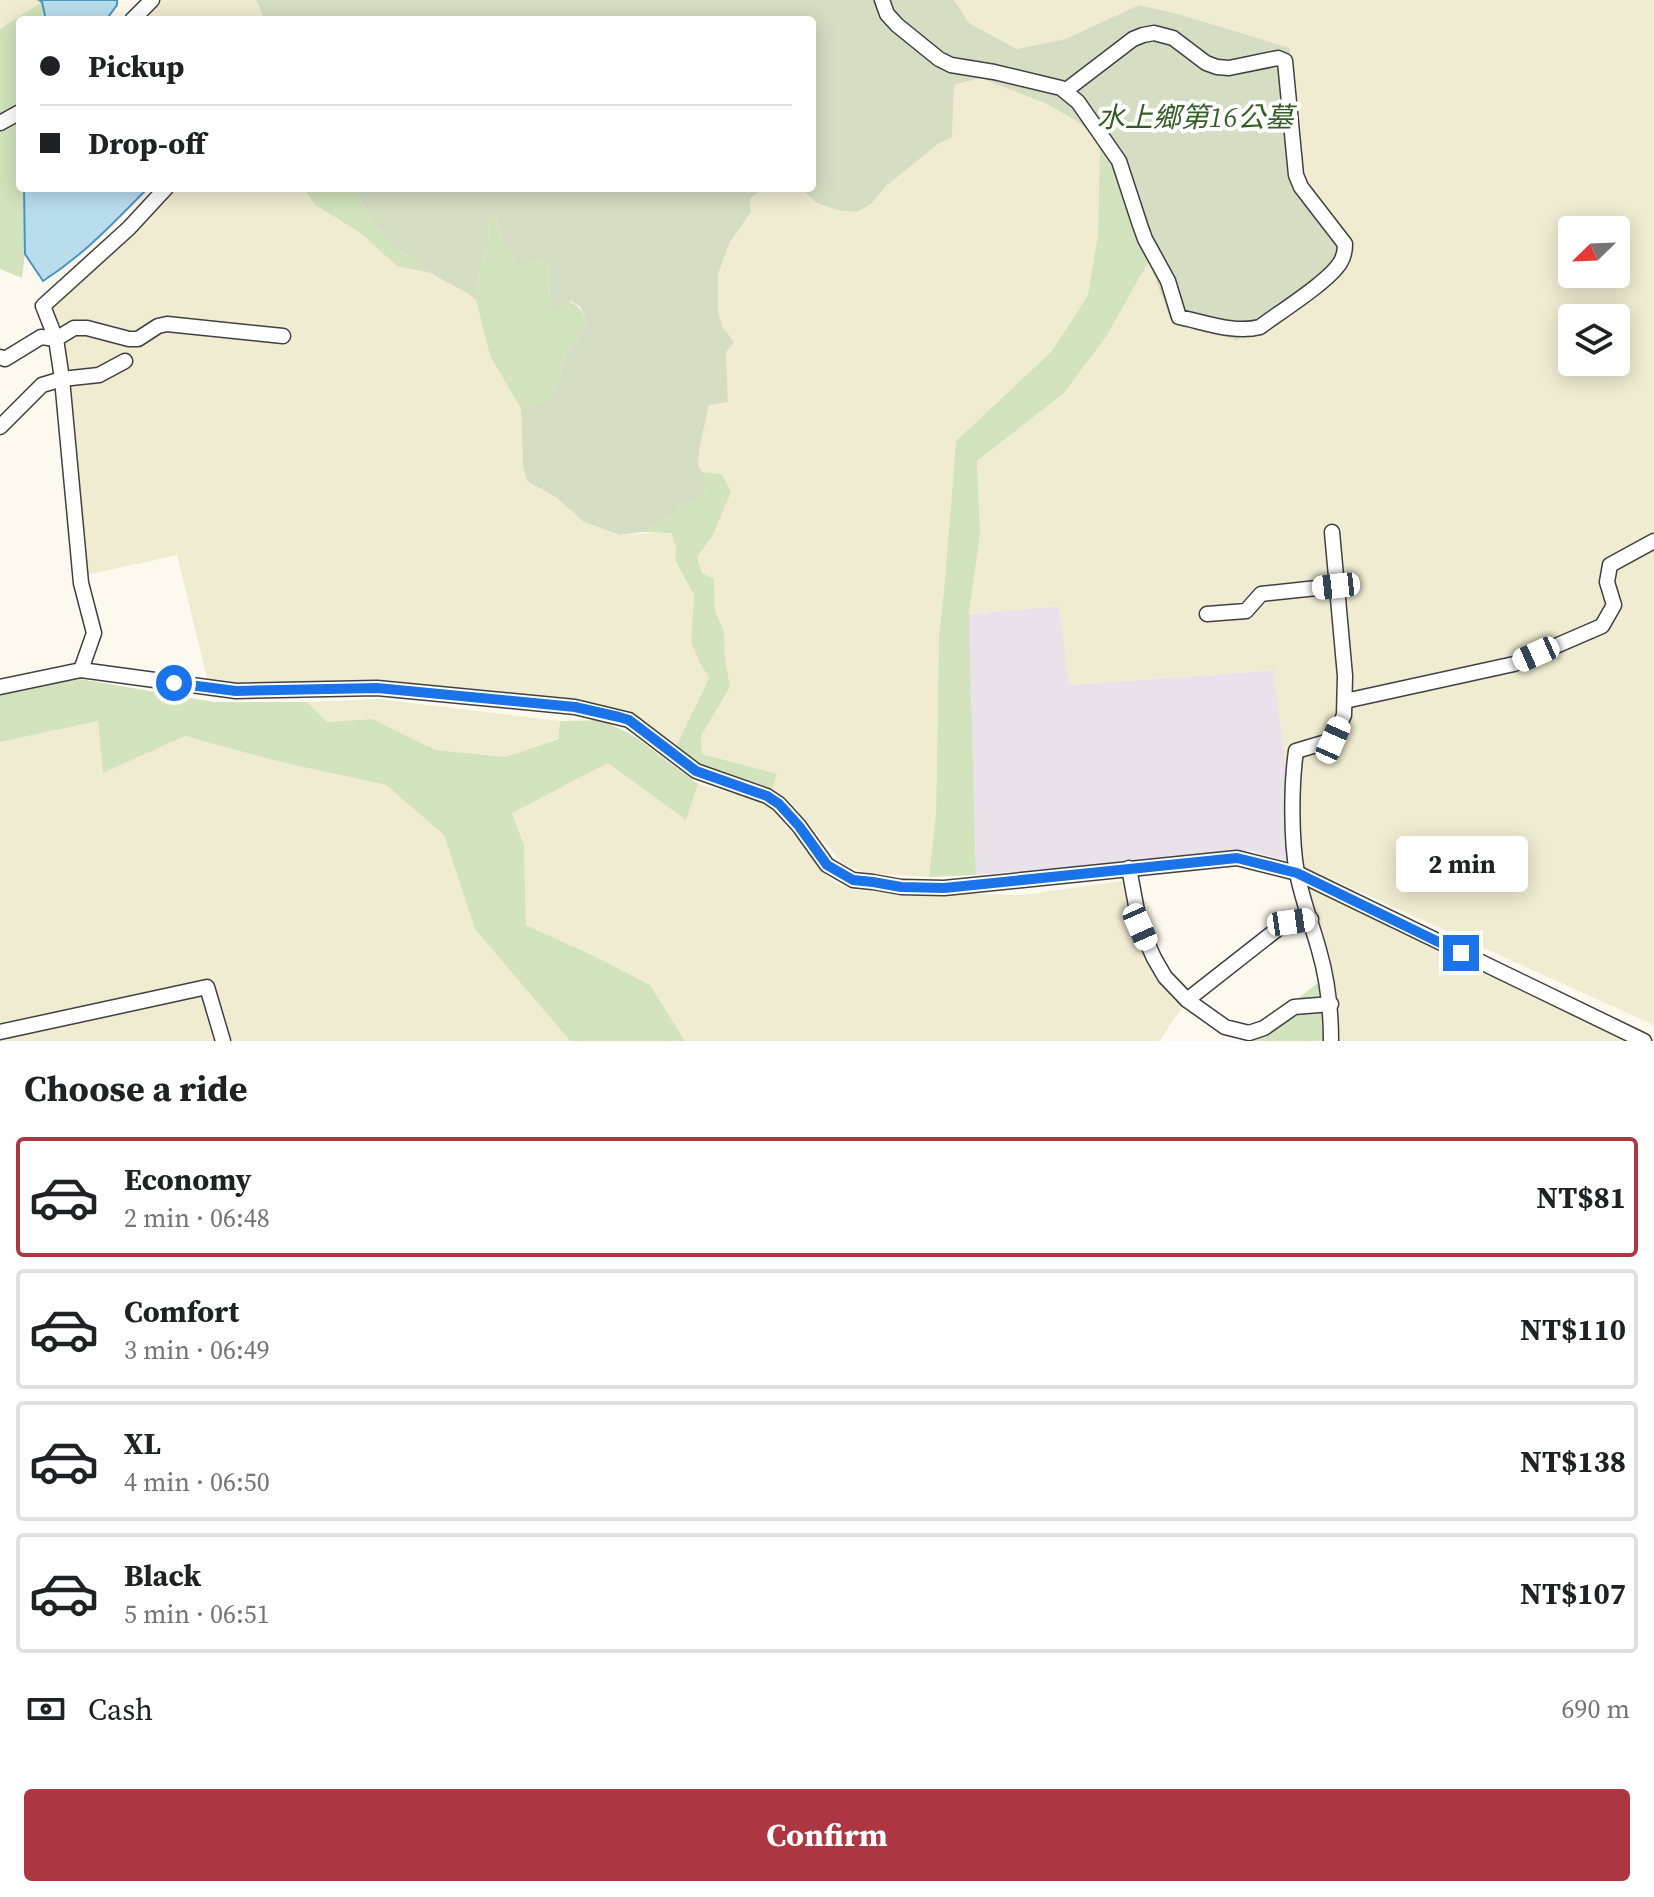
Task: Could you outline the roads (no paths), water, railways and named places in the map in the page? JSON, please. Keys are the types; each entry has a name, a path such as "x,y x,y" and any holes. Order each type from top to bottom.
{"street":[{"path":"136,16 152,0"},
{"path":"882,0 887,14 897,25 939,59 951,65 1061,88 1078,102 1119,161 1145,239 1168,281 1179,317 1250,330 1260,327 1325,279 1340,264 1345,244 1301,187 1296,175 1285,61 1278,58 1229,68 1217,67 1206,63 1173,38 1154,33 1133,39 1065,91"},
{"path":"81,670 94,633 81,583 56,339 43,306 129,228 162,192"},
{"path":"0,357 5,359 41,337 56,339 74,328 87,328 129,339 138,339 167,324 283,336"},
{"path":"0,427 42,385 62,379 99,375 125,361"},
{"path":"1331,1041 1331,1004 1297,873 1293,771 1296,751 1333,740 1344,715 1345,676 1332,532"},
{"path":"1345,701 1514,664 1602,626 1614,605 1607,582 1610,565 1654,541"},
{"path":"1207,614 1246,611 1261,594 1336,586"},
{"path":"0,687 81,670 236,691 377,688 575,707 629,720 696,771 767,796 799,826 827,865 853,880 901,887 944,888 1237,858 1297,873 1644,1041"},
{"path":"1129,868 1140,927 1165,977 1187,1000 1225,1027 1249,1033 1264,1028 1294,1007 1331,1004"},
{"path":"1187,1000 1280,927 1311,919"},
{"path":"0,1032 207,987 223,1041"},
{"path":"1218,1041 1225,1027"}],"water":[{"path":"39,0 117,0 117,5 109,16 45,16"},
{"path":"24,192 144,192 85,249 43,281 25,254"}],"park label":[{"name":"水上鄉第16公墓","path":"1195,117"}]}
